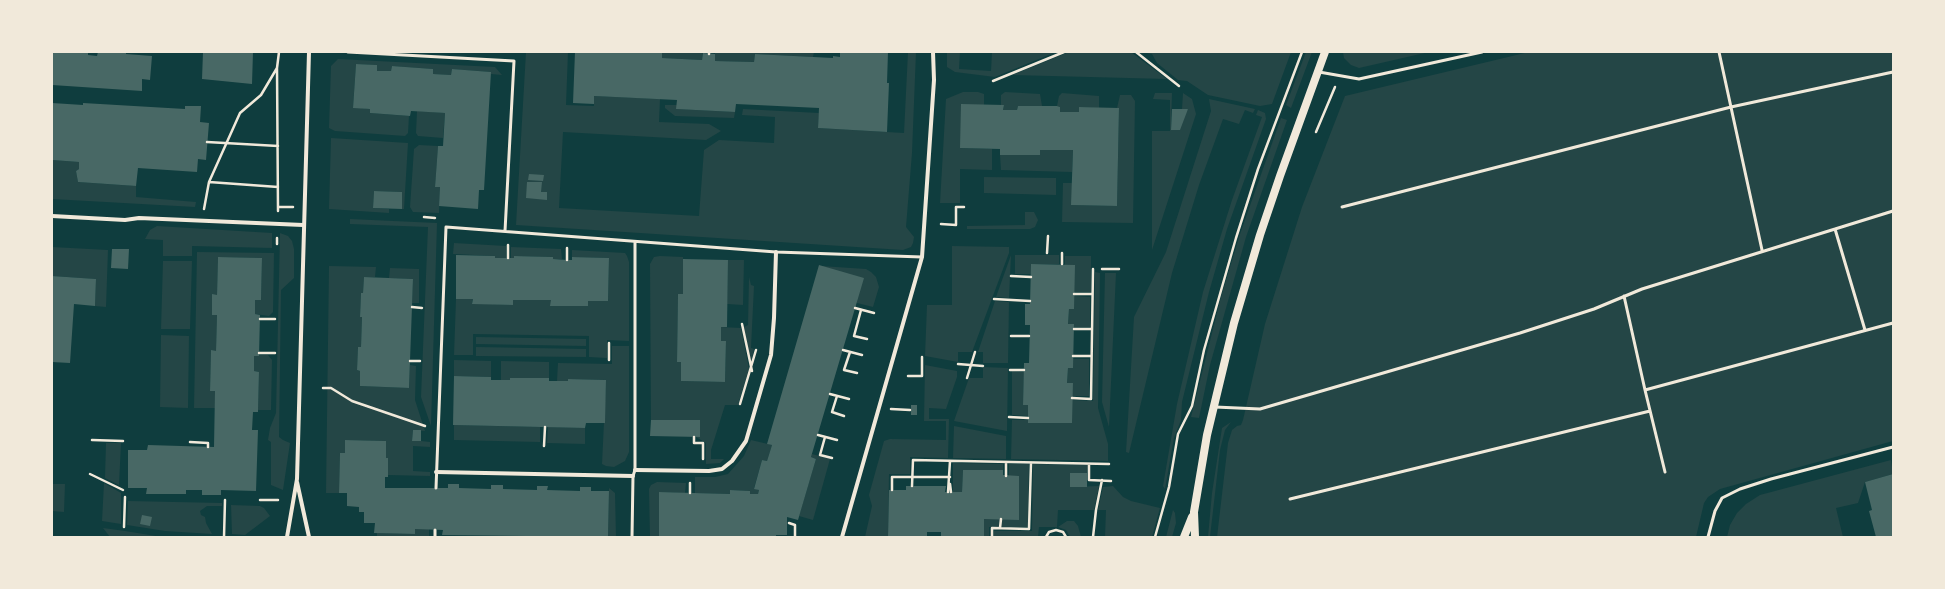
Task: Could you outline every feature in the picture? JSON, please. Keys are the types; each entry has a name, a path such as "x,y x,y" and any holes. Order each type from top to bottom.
{"main road":[{"path":"1184,537 1194,512 1213,407 1234,323 1260,235 1326,52"},
{"path":"1194,512 1195,537"}],"street":[{"path":"287,537 297,479 309,52"},
{"path":"842,537 922,257 934,80 934,52"},
{"path":"52,216 303,225"},
{"path":"635,470 703,471 722,469 732,461 746,441 771,355 774,318 776,252"},
{"path":"436,472 633,476"},
{"path":"297,479 309,537"}],"lane":[{"path":"348,52 514,61 505,231"},
{"path":"1318,72 1339,77 1359,79 1482,52"},
{"path":"1720,52 1762,250"},
{"path":"1342,207 1731,107 1893,72"},
{"path":"1213,407 1260,409 1520,333 1594,309 1642,288 1893,211"},
{"path":"436,488 446,227 776,252 922,257"},
{"path":"1835,229 1865,330"},
{"path":"632,537 633,476 635,470 636,242"},
{"path":"1624,296 1665,472"},
{"path":"1645,390 1893,323"},
{"path":"1290,499 1650,411"},
{"path":"1708,537 1715,511 1722,498 1740,489 1771,479 1893,447"},
{"path":"435,530 435,537"}],"path":[{"path":"278,216 277,68 279,52"},
{"path":"993,81 1064,52"},
{"path":"1136,52 1180,86"},
{"path":"1155,537 1169,487 1178,434 1192,406 1204,350 1236,238 1258,169 1302,52"},
{"path":"201,221 209,182 225,143 240,114 261,95 277,68"},
{"path":"1316,132 1339,77"},
{"path":"207,142 278,146"},
{"path":"209,182 278,187"},
{"path":"278,207 295,207"},
{"path":"941,224 956,224 956,207 964,208"},
{"path":"424,217 434,218"},
{"path":"1047,253 1048,236"},
{"path":"277,238 277,244"},
{"path":"508,244 508,258"},
{"path":"567,248 567,260"},
{"path":"1062,253 1062,264"},
{"path":"1072,398 1090,399 1093,269"},
{"path":"1102,269 1119,269"},
{"path":"1011,276 1031,277"},
{"path":"1074,294 1092,294"},
{"path":"994,298 1030,301"},
{"path":"412,307 422,308"},
{"path":"855,308 874,313"},
{"path":"861,310 854,336 867,339"},
{"path":"260,318 276,319"},
{"path":"742,324 758,399"},
{"path":"1074,329 1092,329"},
{"path":"1011,336 1030,336"},
{"path":"609,343 609,360"},
{"path":"740,404 756,350"},
{"path":"843,350 862,355"},
{"path":"850,352 844,370 857,373"},
{"path":"967,378 975,352"},
{"path":"259,353 275,353"},
{"path":"1073,356 1091,356"},
{"path":"908,376 922,376 922,357"},
{"path":"410,361 420,362"},
{"path":"958,364 983,366"},
{"path":"1010,370 1024,370"},
{"path":"323,388 331,388 352,401 430,428"},
{"path":"830,394 849,399"},
{"path":"837,396 832,412 844,416"},
{"path":"896,410 910,410"},
{"path":"1010,417 1028,418"},
{"path":"544,446 545,427"},
{"path":"818,436 837,440"},
{"path":"694,437 694,443 703,443 703,471"},
{"path":"826,437 820,455 832,458"},
{"path":"92,440 123,441"},
{"path":"190,442 208,442 208,447"},
{"path":"912,486 912,460 1109,464"},
{"path":"950,461 950,492"},
{"path":"1006,462 1006,476"},
{"path":"992,537 992,528 1030,529 1030,462"},
{"path":"1089,464 1089,480 1111,481"},
{"path":"90,474 123,490"},
{"path":"892,490 892,477 950,479"},
{"path":"1094,537 1096,510 1102,480"},
{"path":"124,527 125,497"},
{"path":"224,537 225,500"},
{"path":"260,500 278,500"},
{"path":"1000,528 1001,519"},
{"path":"789,523 795,525 795,537"},
{"path":"1046,537 1049,532 1056,530 1063,532 1066,537"}],"shaded area":[{"path":"526,52 568,52 566,105 594,106 594,96 660,99 659,122 709,124 721,131 706,140 563,132 559,208 699,216 704,150 719,140 774,143 775,117 742,115 743,109 819,113 818,128 904,133 908,52 916,52 912,153 906,227 914,237 911,247 903,250 516,225"},
{"path":"662,52 703,52 702,60 662,58"},
{"path":"715,52 814,52 813,57 755,54 754,62 715,61"},
{"path":"947,52 960,52 959,69 991,71 992,52 1056,52 995,77 955,72 947,67"},
{"path":"1069,52 1131,52 1167,79 1012,75"},
{"path":"1141,52 1291,52 1272,104 1260,106 1208,95 1187,81 1178,80 1157,63 1152,54"},
{"path":"1306,52 1312,52 1291,108 1286,105"},
{"path":"1343,52 1429,52 1359,68 1351,65 1344,58"},
{"path":"1529,52 1893,52 1893,441 1720,489 1708,497 1704,503 1696,537 1217,537 1228,443 1232,430 1241,425 1243,420 1265,324 1302,207 1345,96"},
{"path":"338,59 495,67 502,75 491,74 491,72 452,69 451,75 433,74 433,69 392,66 391,71 377,71 377,65 356,64 353,107 370,109 370,113 409,116 408,133 405,136 335,131 329,128 331,66"},
{"path":"963,92 978,92 984,94 984,105 960,148 992,149 992,170 960,169 960,203 940,203 946,99"},
{"path":"1005,92 1040,94 1042,106 1018,106 1017,110 1003,110 1004,105 1001,105 1001,95"},
{"path":"1062,93 1099,96 1099,108 1079,107 1079,112 1060,112 1060,107 1057,106 1059,96"},
{"path":"1155,93 1172,93 1171,129 1188,109 1182,109 1183,93 1192,99 1196,114 1152,250 1152,131 1170,131 1170,100 1153,99"},
{"path":"1120,95 1131,95 1135,101 1133,223 1062,222 1063,183 1072,183 1072,205 1117,206 1119,108 1117,108"},
{"path":"1209,99 1255,109 1253,113 1245,110 1239,124 1223,119 1199,185 1172,273 1129,453 1126,452 1134,317 1166,252 1211,111"},
{"path":"665,105 677,105 677,109 735,112 734,118 675,116 665,108"},
{"path":"1258,110 1265,113 1266,119 1227,229 1209,292 1182,402 1181,420 1174,438 1165,489 1163,486 1177,404 1203,292 1232,200 1262,117 1256,115"},
{"path":"417,111 445,113 443,138 418,136 416,133"},
{"path":"1281,118 1287,120 1246,237 1210,365 1199,418 1191,417 1221,297 1240,234"},
{"path":"331,138 408,143 404,209 402,209 402,192 374,191 373,208 389,209 389,213 329,209"},
{"path":"419,145 438,146 435,187 440,187 439,213 413,212 410,207 414,149"},
{"path":"1040,150 1073,150 1072,172 1001,170 1000,155 1040,155"},
{"path":"52,160 79,162 79,169 76,171 78,182 136,186 136,197 196,202 195,207 52,199"},
{"path":"984,177 1056,178 1056,195 984,193"},
{"path":"1025,212 1034,212 1038,220 1035,227 1030,229 967,229 967,226 1025,225"},
{"path":"350,219 437,223 431,426 421,397 428,227 350,224"},
{"path":"157,226 272,233 272,248 192,246 192,256 163,256 163,240 145,239 150,230"},
{"path":"280,233 288,236 292,241 294,249 294,278 281,290 279,437 290,443 283,490 271,485 271,442 268,440 270,428 276,413"},
{"path":"454,243 506,246 506,258 453,254"},
{"path":"952,246 1009,247 1009,253 972,352 958,352 958,362 925,356 927,305 952,305"},
{"path":"52,247 108,250 106,307 95,306 96,279 52,276"},
{"path":"511,247 561,249 562,259 553,259 553,257 515,256 514,258 511,258"},
{"path":"572,250 625,253 627,256 629,262 629,341 607,340 607,358 589,357 589,336 473,334 473,355 454,355 456,299 473,299 472,303 513,305 513,300 551,300 551,306 588,306 588,301 608,301 609,258 572,257"},
{"path":"197,252 274,253 273,312 269,316 255,314 255,300 261,300 262,258 218,257 217,295 212,295 212,315 217,315 216,351 211,351 210,391 215,391 215,408 194,408"},
{"path":"1011,255 1009,298 996,297"},
{"path":"1015,255 1059,255 1059,264 1031,264 1031,274 1015,274"},
{"path":"1065,256 1091,256 1091,292 1074,292 1065,265"},
{"path":"654,257 683,257 683,294 678,294 677,362 681,362 681,381 725,382 726,342 721,341 721,327 741,328 749,369 738,405 725,405 711,450 711,459 724,459 720,463 706,464 706,443 696,437 700,436 700,420 651,420 650,264"},
{"path":"728,260 744,260 743,305 727,304"},
{"path":"163,261 192,261 190,329 161,329"},
{"path":"329,266 376,267 375,277 364,277 363,293 361,293 361,347 358,347 357,370 360,371 360,386 409,388 410,365 416,366 415,400 425,431 413,430 412,440 430,442 430,447 413,446 413,471 430,472 430,476 388,475 386,441 346,440 345,453 340,453 339,493 326,493"},
{"path":"821,266 866,269 871,272 876,277 879,287 873,307 857,303"},
{"path":"390,268 419,269 419,303 412,303 413,279 389,278"},
{"path":"1095,272 1100,273 1098,408 1108,444 1108,461 1011,459 1012,420 1028,420 1028,423 1072,423 1072,400 1093,401"},
{"path":"1105,273 1116,273 1109,427 1102,402"},
{"path":"749,277 751,285 754,286 751,348 754,349 751,363 744,327 748,325"},
{"path":"1074,296 1090,297 1090,327 1074,327 1074,324 1068,324 1069,309 1074,309"},
{"path":"995,301 1009,302 1008,363 983,363 983,352 978,352"},
{"path":"161,335 189,336 188,408 160,407"},
{"path":"476,337 586,339 586,346 476,344"},
{"path":"612,346 629,346 629,452 625,461 614,467 602,464 606,380 568,379 568,381 557,381 558,363 612,364"},
{"path":"476,347 586,349 586,357 476,356"},
{"path":"268,355 272,360 271,410 258,410 259,372 254,371 254,356"},
{"path":"1073,359 1089,359 1089,396 1072,396 1073,383 1067,383 1068,368 1073,368"},
{"path":"454,360 491,361 491,377 454,376"},
{"path":"501,361 549,362 549,378 510,378 510,380 501,380"},
{"path":"925,365 957,371 957,377 946,409 929,408 929,419 949,419 948,458 910,457 910,474 889,474 888,536 915,537 865,537 872,506 869,495 884,441 890,439 946,440 946,421 924,421"},
{"path":"983,367 1008,368 1007,431 954,421 969,378 983,378"},
{"path":"1012,371 1024,372 1023,405 1028,405 1028,416 1012,415"},
{"path":"1231,422 1225,430 1220,450 1210,537 1208,537 1212,493 1222,428"},
{"path":"454,425 540,427 540,442 454,440"},
{"path":"954,426 1006,436 1006,459 953,458"},
{"path":"548,427 585,428 585,444 547,443"},
{"path":"751,440 772,445 767,461 762,460 754,488 759,490 758,494 750,494 750,491 730,490 730,494 695,493 695,477 715,477 728,474 744,456"},
{"path":"106,443 121,443 119,485 105,478"},
{"path":"812,454 830,459 813,520 799,516 816,459 811,457"},
{"path":"1891,460 1893,474 1865,482 1858,503 1836,508 1843,537 1727,537 1730,525 1737,513 1746,504 1760,495"},
{"path":"953,463 1003,464 1003,470 963,470 962,492 953,492"},
{"path":"1009,464 1029,464 1028,527 989,527 989,537 984,537 984,519 1019,519 1019,476 1009,476"},
{"path":"1033,464 1088,465 1087,473 1070,473 1070,487 1099,486 1094,510 1058,510 1057,527 1039,527 1038,537 993,537 994,531 1032,531"},
{"path":"657,482 686,483 685,493 659,492 659,537 650,537 649,489 651,485"},
{"path":"104,483 121,493 121,524 102,521"},
{"path":"52,484 65,484 64,512 52,511"},
{"path":"1113,486 1123,497 1131,501 1160,508 1152,537 1105,537 1106,510 1098,510 1103,487"},
{"path":"609,488 615,493 616,537 608,537"},
{"path":"128,501 222,503 222,506 207,506 200,511 201,515 205,517 206,523 212,534 165,531 127,525"},
{"path":"231,505 260,506 264,508 270,516 245,535 232,534"},
{"path":"1173,510 1175,513 1176,523 1172,537 1166,537"},
{"path":"1067,521 1074,521 1078,526 1081,537 1070,537 1066,530 1058,527"},
{"path":"103,528 125,531 162,537 110,537"},
{"path":"415,529 429,529 429,537 377,537 377,533 414,534"}],"building":[{"path":"52,52 88,53 88,55 97,56 98,52 126,52 126,54 152,56 150,80 142,79 142,91 52,85"},
{"path":"203,52 253,52 252,84 202,79"},
{"path":"575,52 662,52 662,58 702,60 703,53 715,54 715,61 754,62 755,54 833,58 833,56 840,57 840,52 888,52 887,83 889,83 887,132 818,128 819,108 736,104 735,112 676,109 677,100 594,96 594,104 573,103"},
{"path":"356,64 377,65 377,71 391,71 392,66 433,69 433,74 451,75 452,69 491,72 484,190 479,190 478,209 439,206 440,187 435,187 438,146 443,146 445,113 411,111 410,116 370,113 370,109 353,108"},
{"path":"52,103 83,105 83,103 185,109 185,106 201,106 200,122 209,123 206,160 198,159 197,172 138,168 136,186 78,182 76,171 79,169 79,162 52,160"},
{"path":"961,104 1004,105 1003,110 1017,110 1018,106 1057,106 1060,107 1060,112 1079,112 1079,107 1119,108 1117,206 1071,205 1073,150 1040,150 1040,155 1000,155 1000,149 960,148"},
{"path":"1172,109 1188,109 1180,130 1171,130"},
{"path":"529,174 544,175 543,181 528,180"},
{"path":"527,182 542,182 541,192 547,192 547,200 526,198"},
{"path":"374,191 402,192 402,209 373,208"},
{"path":"112,249 129,249 128,269 111,268"},
{"path":"456,255 495,256 495,258 514,258 514,256 553,257 553,259 567,260 572,260 572,257 609,258 608,301 588,301 588,306 550,306 551,300 513,300 513,305 472,304 473,299 456,299"},
{"path":"218,257 262,258 261,300 255,300 255,314 260,315 259,356 254,356 254,371 259,372 258,412 253,412 252,430 258,430 256,491 221,490 221,495 202,495 202,490 186,490 186,494 146,494 147,488 128,488 128,450 147,450 148,445 214,447 215,391 210,391 211,350 216,351 217,315 212,315 212,294 217,295"},
{"path":"683,259 728,260 727,327 721,327 721,341 726,341 725,382 681,381 681,362 677,362 678,294 683,294"},
{"path":"1031,264 1075,265 1074,309 1069,309 1068,324 1074,324 1073,368 1068,368 1067,383 1073,383 1072,423 1028,423 1028,405 1023,405 1024,363 1029,363 1030,325 1025,325 1025,304 1030,304"},
{"path":"819,265 864,278 811,457 816,459 798,520 787,517 787,535 776,535 776,537 659,537 659,492 730,494 730,490 750,491 750,494 758,494 759,490 754,489 762,460 767,461 772,445 767,444"},
{"path":"52,276 96,279 95,306 74,304 70,363 52,362"},
{"path":"364,277 413,279 409,388 360,386 360,371 357,370 358,347 361,347 361,293 363,293"},
{"path":"454,376 491,377 491,380 510,380 510,378 549,378 549,381 568,381 568,379 606,380 605,423 586,423 585,428 453,425"},
{"path":"911,405 917,405 917,415 911,415"},
{"path":"651,420 700,420 700,437 650,436"},
{"path":"413,430 421,430 421,441 412,441"},
{"path":"345,440 386,441 388,477 385,477 385,488 448,488 448,484 459,484 459,488 491,489 491,485 503,485 503,489 537,490 537,486 548,486 547,490 580,491 580,487 591,487 591,491 609,491 608,537 442,535 443,530 415,529 415,534 374,533 375,523 364,523 364,512 359,512 359,507 347,506 347,493 339,493 340,453 345,453"},
{"path":"963,470 1003,470 1003,475 1019,476 1019,520 984,519 984,537 941,537 941,532 927,532 927,537 888,537 889,490 906,490 906,486 946,486 945,492 962,492"},
{"path":"1070,473 1087,473 1087,487 1070,487"},
{"path":"1893,474 1893,537 1876,537 1869,511 1872,510 1865,482"},
{"path":"142,515 152,517 150,526 140,524"}]}
